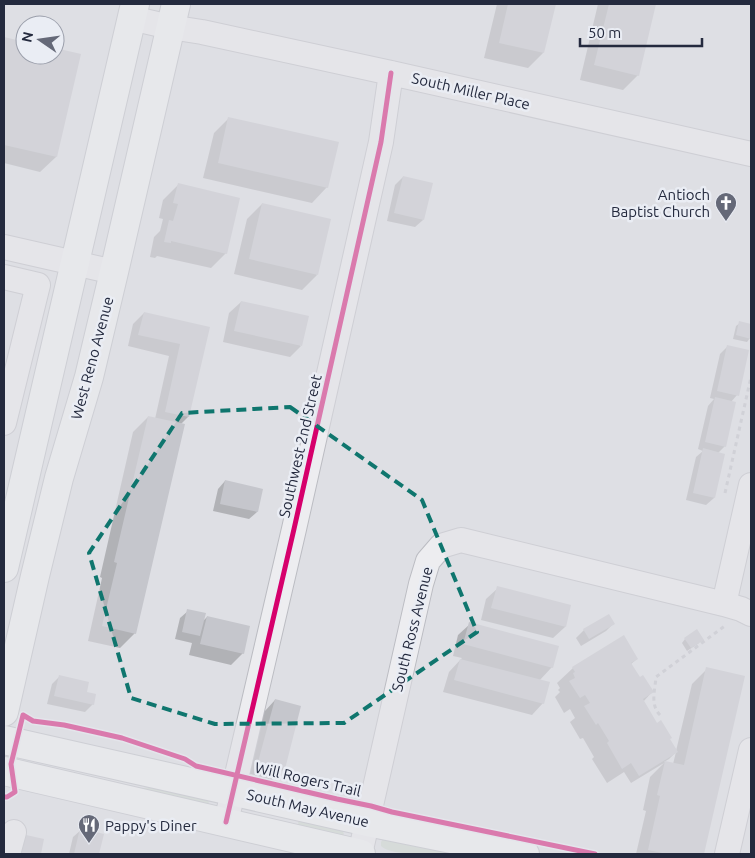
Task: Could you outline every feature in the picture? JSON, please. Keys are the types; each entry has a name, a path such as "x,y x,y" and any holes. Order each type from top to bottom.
{"main road":[{"path":"4,568 133,11"},
{"name":"West Reno Avenue","path":"4,712 55,496 88,377 114,272 173,15"},
{"name":"South May Avenue","path":"4,740 368,822 525,854"},
{"path":"4,771 226,822 301,847 361,854"}],"street":[{"name":"South Miller Place","path":"133,11 173,15 202,32 751,154"},
{"name":"Southwest 2nd Street","path":"226,822 379,152 391,73"},
{"path":"4,248 114,272"},
{"path":"4,277 38,285 6,417 39,418"},
{"path":"739,609 751,485"},
{"name":"South Ross Avenue","path":"361,854 421,584 428,561 441,546 462,540 739,609"},
{"path":"727,854 751,750"}],"path":[{"path":"725,493 751,377"},
{"path":"660,715 655,710 656,677 737,618 739,609"}],"highlighted area":[{"path":"290,407 422,500 477,632 344,723 215,724 131,698 89,553 182,413"}],"shaded area":[{"path":"114,784 141,788 159,787 208,798 209,804 206,806"},
{"path":"303,819 342,829 344,834 342,837 299,827 298,822"},
{"path":"383,839 473,854 410,854 398,852 381,846"}],"building":[{"path":"508,4 556,4 544,53 499,43"},
{"path":"609,4 656,4 639,76 594,65"},
{"path":"4,37 15,40 15,65 65,65 65,50 81,54 57,157 4,145"},
{"path":"228,117 339,142 328,188 218,163"},
{"path":"403,176 433,183 424,220 394,213"},
{"path":"178,183 240,198 227,254 171,241 171,243 164,242 169,220 173,221 178,204 173,203"},
{"path":"262,203 331,219 318,275 249,259"},
{"path":"241,301 309,316 302,346 234,331"},
{"path":"144,312 210,327 189,417 165,412 180,344 138,335"},
{"path":"739,321 751,324 751,339 736,335"},
{"path":"727,345 749,350 739,396 717,391"},
{"path":"715,397 736,402 726,447 705,442"},
{"path":"148,416 185,424 136,634 102,626 117,563 114,562"},
{"path":"703,448 725,454 715,498 693,493"},
{"path":"225,480 263,489 258,512 220,504"},
{"path":"497,586 571,605 566,627 491,608"},
{"path":"187,609 206,613 200,636 182,632"},
{"path":"609,614 615,624 589,639 583,629"},
{"path":"207,616 250,626 244,654 200,644"},
{"path":"469,622 559,646 553,668 463,644"},
{"path":"697,629 704,640 691,648 684,638"},
{"path":"624,635 638,659 631,663 640,677 643,675 654,692 643,699 657,723 661,720 678,752 639,776 631,763 622,769 607,743 609,741 598,723 596,725 584,706 590,703 585,695 580,698 569,681 575,678 573,673 575,672 572,667"},
{"path":"460,659 550,682 544,704 454,680"},
{"path":"706,667 745,676 704,854 667,854 648,850 660,796 657,795 665,761 684,765"},
{"path":"59,675 89,682 87,692 96,694 94,705 54,696"},
{"path":"275,699 301,706 285,769 258,762"},
{"name":"Pappy's Diner","path":"80,828 104,834 99,854 74,854"},
{"path":"17,833 44,839 41,854 10,854"}],"cycle path":[{"path":"226,822 381,142 391,73"},
{"name":"Will Rogers Trail","path":"4,797 15,792 11,764 23,715 33,721 64,725 122,738 185,759 196,766 392,812 595,854"}],"place":[{"name":"Antioch Baptist Church","path":"726,222"},
{"name":"Pappy's Diner","path":"89,844"}]}
